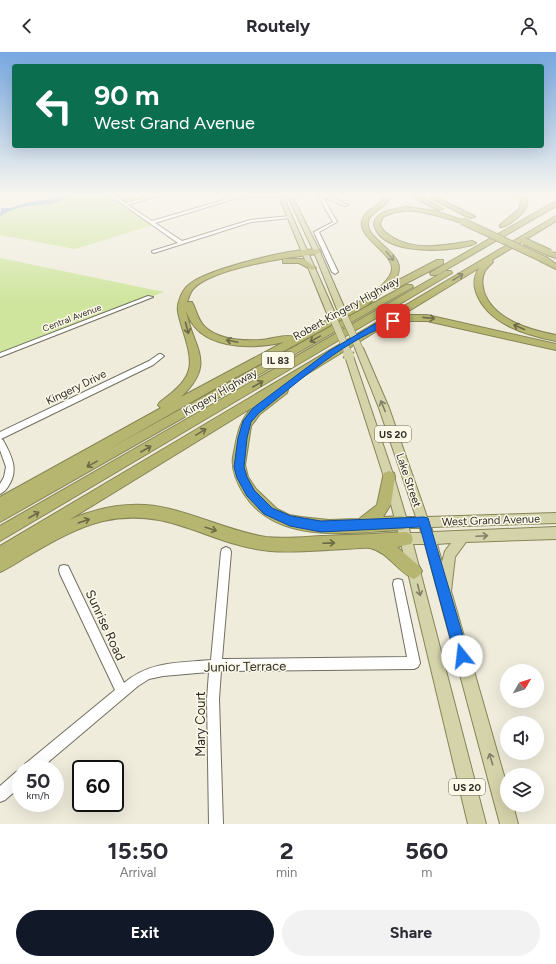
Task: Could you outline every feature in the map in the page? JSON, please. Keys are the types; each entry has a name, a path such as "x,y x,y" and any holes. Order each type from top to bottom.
{"highway":[{"path":"361,305 388,284 396,273 396,265 394,261 367,230"},
{"path":"380,230 388,238 414,246 440,248 472,243"},
{"path":"481,230 556,266"},
{"path":"0,504 495,230"},
{"path":"500,230 554,254"},
{"name":"Robert Kingery Highway","path":"0,516 508,230"},
{"name":"Kingery Highway","path":"0,534 523,230"},
{"path":"0,554 537,230"},
{"path":"532,233 542,230"},
{"path":"507,247 486,264 480,272 478,280 482,296 490,308 510,323 530,332 556,338"},
{"path":"0,504 158,410 182,390 193,373 196,360 182,309 184,295 192,286 212,274 226,269 317,252"},
{"path":"306,254 283,261 224,274 203,285 193,295 189,305 193,320 200,328 215,336 230,341 248,344 282,340 324,324"},
{"path":"283,261 301,261 312,268"},
{"path":"377,326 409,318 427,318 556,347"},
{"path":"332,353 256,410 247,421 239,467 242,478 251,493 268,511 290,521 321,526 402,523"},
{"name":"US 20","path":"362,524 380,514 385,504 389,477"},
{"path":"0,564 36,542 73,525 92,518 143,510 168,515 242,540 276,545 406,539"},
{"path":"371,541 392,552 414,571"}],"main road":[{"name":"Lake Street","path":"296,230 348,356 389,477 402,523 477,824"},
{"name":"Lake Street","path":"306,230 384,408 424,522 509,824"},
{"name":"West Grand Avenue","path":"402,523 556,518"},
{"name":"West Grand Avenue","path":"406,539 556,533"},
{"path":"445,595 449,555 463,537"}],"street":[{"path":"163,230 182,243"},
{"path":"154,252 222,230"},
{"path":"320,230 316,232 336,272"},
{"name":"Central Avenue","path":"0,354 150,297"},
{"name":"Kingery Drive","path":"0,436 151,363 161,356"},
{"path":"0,442 10,463 10,476 1,490"},
{"name":"Mary Court","path":"216,824 213,699 226,552"},
{"name":"Sunrise Road","path":"64,570 122,692"},
{"name":"Junior Terrace","path":"41,760 134,682 147,674 163,670 217,665 414,663 398,584"},
{"path":"0,794 12,784"}],"green space":[{"path":"0,230 137,230 75,249 0,235"},
{"path":"0,258 164,292 0,353"}],"route":[{"path":"393,321 377,326 332,353 256,410 247,421 239,467 242,478 251,493 268,511 290,521 321,526 424,522 462,656"}]}
